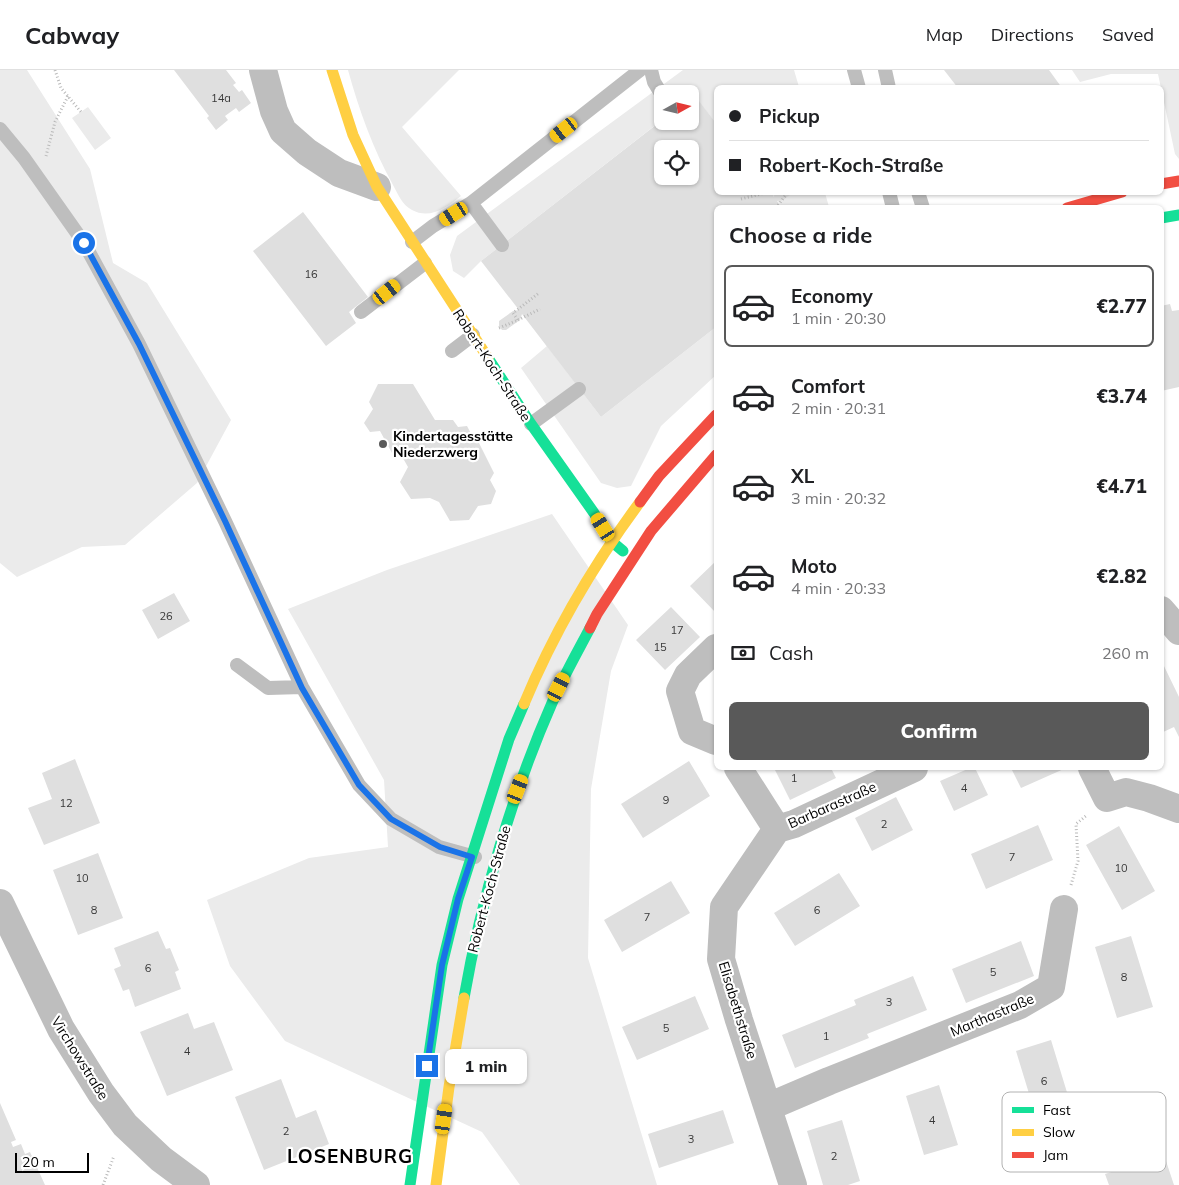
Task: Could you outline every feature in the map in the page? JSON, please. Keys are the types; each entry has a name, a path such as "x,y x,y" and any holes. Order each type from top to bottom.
{"street":[{"path":"263,70 274,111 283,132 307,152 339,173 377,187"},
{"name":"Robert-Koch-Straße","path":"332,70 353,135 377,187 531,424 594,513 611,541 632,559"},
{"path":"1164,184 1179,181"},
{"path":"1077,205 1112,195"},
{"path":"1164,218 1179,215"},
{"name":"Robert-Koch-Straße","path":"410,1185 442,965 458,899 509,738 535,678 565,619 611,541 659,476 714,417"},
{"name":"Robert-Koch-Straße","path":"436,1185 456,1033 469,967 494,861 513,803 559,687 588,629 632,559 673,504 714,457"},
{"path":"1164,614 1179,631"},
{"path":"714,650 688,675 680,692 692,731 714,740"},
{"path":"739,770 777,829"},
{"name":"Barbarastraße","path":"777,829 794,824 910,770"},
{"path":"1093,770 1107,798 1126,792 1179,809"},
{"name":"Elisabethstraße","path":"777,829 724,907 721,959 794,1185"},
{"name":"Virchowstraße","path":"0,903 61,1029 101,1093 125,1125 161,1159 196,1185"},
{"name":"Marthastraße","path":"768,1107 1020,1005 1051,987 1064,909"}],"lane":[{"path":"412,242 471,203 640,70"},
{"path":"651,70 656,85"},
{"path":"854,70 858,85"},
{"path":"884,70 888,85"},
{"path":"0,129 24,158 84,243 139,344 225,521 302,688 359,785 391,819 440,847 472,857 494,861"},
{"path":"471,203 502,245"},
{"path":"361,312 425,263"},
{"path":"452,351 473,335"},
{"path":"531,424 579,389"},
{"path":"237,665 268,688 302,688"}],"path":[{"path":"55,70 61,88 81,112"},
{"path":"45,188 46,153 55,122 68,96"},
{"path":"741,199 758,195"},
{"path":"518,320 513,313 540,293"},
{"path":"500,328 540,309"},
{"path":"1064,909 1078,861 1076,824 1107,798"},
{"path":"103,1185 114,1156"}],"shaded area":[{"path":"0,70 27,70 90,169 113,263 147,283 231,420 197,483 125,545 82,547 17,577 0,563"},
{"path":"348,70 459,70 402,127 461,196 438,211 425,214 412,210 403,202 373,143"},
{"path":"683,70 794,70 798,85 714,85 714,121 699,102 699,85 663,85"},
{"path":"1072,70 1179,70 1179,159 1175,154 1164,102 1164,85 1160,85 1158,74 1111,74 1080,82"},
{"path":"654,91 654,126 481,261 464,278 453,271 450,255 457,236"},
{"path":"88,107 111,138 95,150 72,118"},
{"path":"773,195 826,195 828,205 780,205"},
{"path":"714,329 714,377 661,426 631,486 617,488 601,483 521,368 547,346 601,417"},
{"path":"552,514 628,625 611,671 591,789 588,958 657,1185 520,1185 482,1132 285,1041 230,966 207,900 309,858 388,847 384,780 288,609 387,570"}],"building":[{"path":"174,70 226,70 236,83 233,85 239,92 242,90 251,103 239,112 236,108 225,116 228,120 216,130 207,118 209,116"},
{"path":"944,70 1049,70 1060,85 956,85"},
{"path":"699,101 714,120 714,195 773,195 774,197 774,195 790,195 783,200 777,201 780,205 714,205 714,329 601,417 522,314 520,320 506,330 502,330 499,326 499,321 513,311 519,310 481,261 654,126 654,130 699,130"},
{"path":"303,212 368,297 349,312 356,323 326,346 253,251"},
{"path":"1170,304 1172,311 1179,310 1179,387 1164,390 1164,305"},
{"path":"378,384 413,384 435,420 453,420 458,427 467,426 476,443 479,443 494,473 490,480 496,491 491,504 478,506 469,520 450,521 439,502 430,498 411,499 400,482 408,467 400,453 392,453 380,431 370,432 364,423 373,409 369,402"},
{"path":"714,563 714,611 690,586"},
{"path":"174,593 190,621 158,639 142,610"},
{"path":"671,607 700,637 665,670 636,640"},
{"path":"1164,666 1179,697 1179,737 1174,727 1164,732"},
{"path":"75,759 100,823 44,845 28,808 52,799 42,773"},
{"path":"689,761 710,796 643,838 621,804"},
{"path":"775,770 832,770 836,778 790,800"},
{"path":"965,770 976,770 988,795 954,811 940,781"},
{"path":"1012,770 1062,770 1021,788"},
{"path":"896,797 913,830 872,851 855,818"},
{"path":"1038,825 1053,860 986,889 971,854"},
{"path":"1119,826 1155,891 1122,910 1086,845"},
{"path":"98,853 123,918 78,935 53,870"},
{"path":"839,873 860,906 795,946 774,913"},
{"path":"671,881 690,913 622,952 604,920"},
{"path":"158,931 166,949 170,948 179,970 175,972 181,989 135,1007 129,989 123,991 114,969 121,966 114,948"},
{"path":"1131,936 1153,1007 1117,1018 1095,947"},
{"path":"1021,941 1034,976 966,1003 952,969"},
{"path":"913,976 927,1010 867,1034 869,1038 795,1068 782,1035 856,1005 854,1000"},
{"path":"695,996 709,1029 637,1060 622,1027"},
{"path":"188,1013 194,1029 214,1022 233,1070 167,1096 140,1032"},
{"path":"1051,1040 1067,1092 1029,1092 1016,1051"},
{"path":"281,1079 296,1118 316,1110 329,1144 264,1170 235,1097"},
{"path":"939,1085 958,1145 924,1155 906,1096"},
{"path":"0,1103 16,1140 11,1142 13,1147 21,1144 25,1154 30,1152 45,1185 0,1185"},
{"path":"723,1110 734,1143 659,1168 648,1134"},
{"path":"842,1120 860,1181 848,1185 823,1185 807,1131"},
{"path":"1166,1161 1174,1185 1109,1185 1105,1174 1111,1172 1166,1172"}],"traffic: fast":[{"path":"1164,218 1179,215"},
{"path":"488,358 531,424 594,513 611,541 623,551"},
{"path":"464,998 479,923 511,810 552,703 565,674 590,628"},
{"path":"410,1185 442,965 458,899 509,739 524,704"}],"traffic: slow":[{"path":"332,70 353,135 377,187 488,358"},
{"path":"524,704 548,651 576,599 640,502"},
{"path":"436,1185 449,1087 464,998"}],"traffic: jam":[{"path":"1164,184 1179,181"},
{"path":"1077,205 1112,195"},
{"path":"640,502 659,476 714,417"},
{"path":"590,628 597,614 651,531 714,457"}],"place":[{"name":"Kindertagesstätte Niederzwerg","path":"383,444"}],"district":[{"name":"LOSENBURG","path":"350,1156"}],"route":[{"path":"84,243 139,344 225,521 302,688 359,785 391,819 440,847 472,857 458,899 442,965 427,1066"}]}
